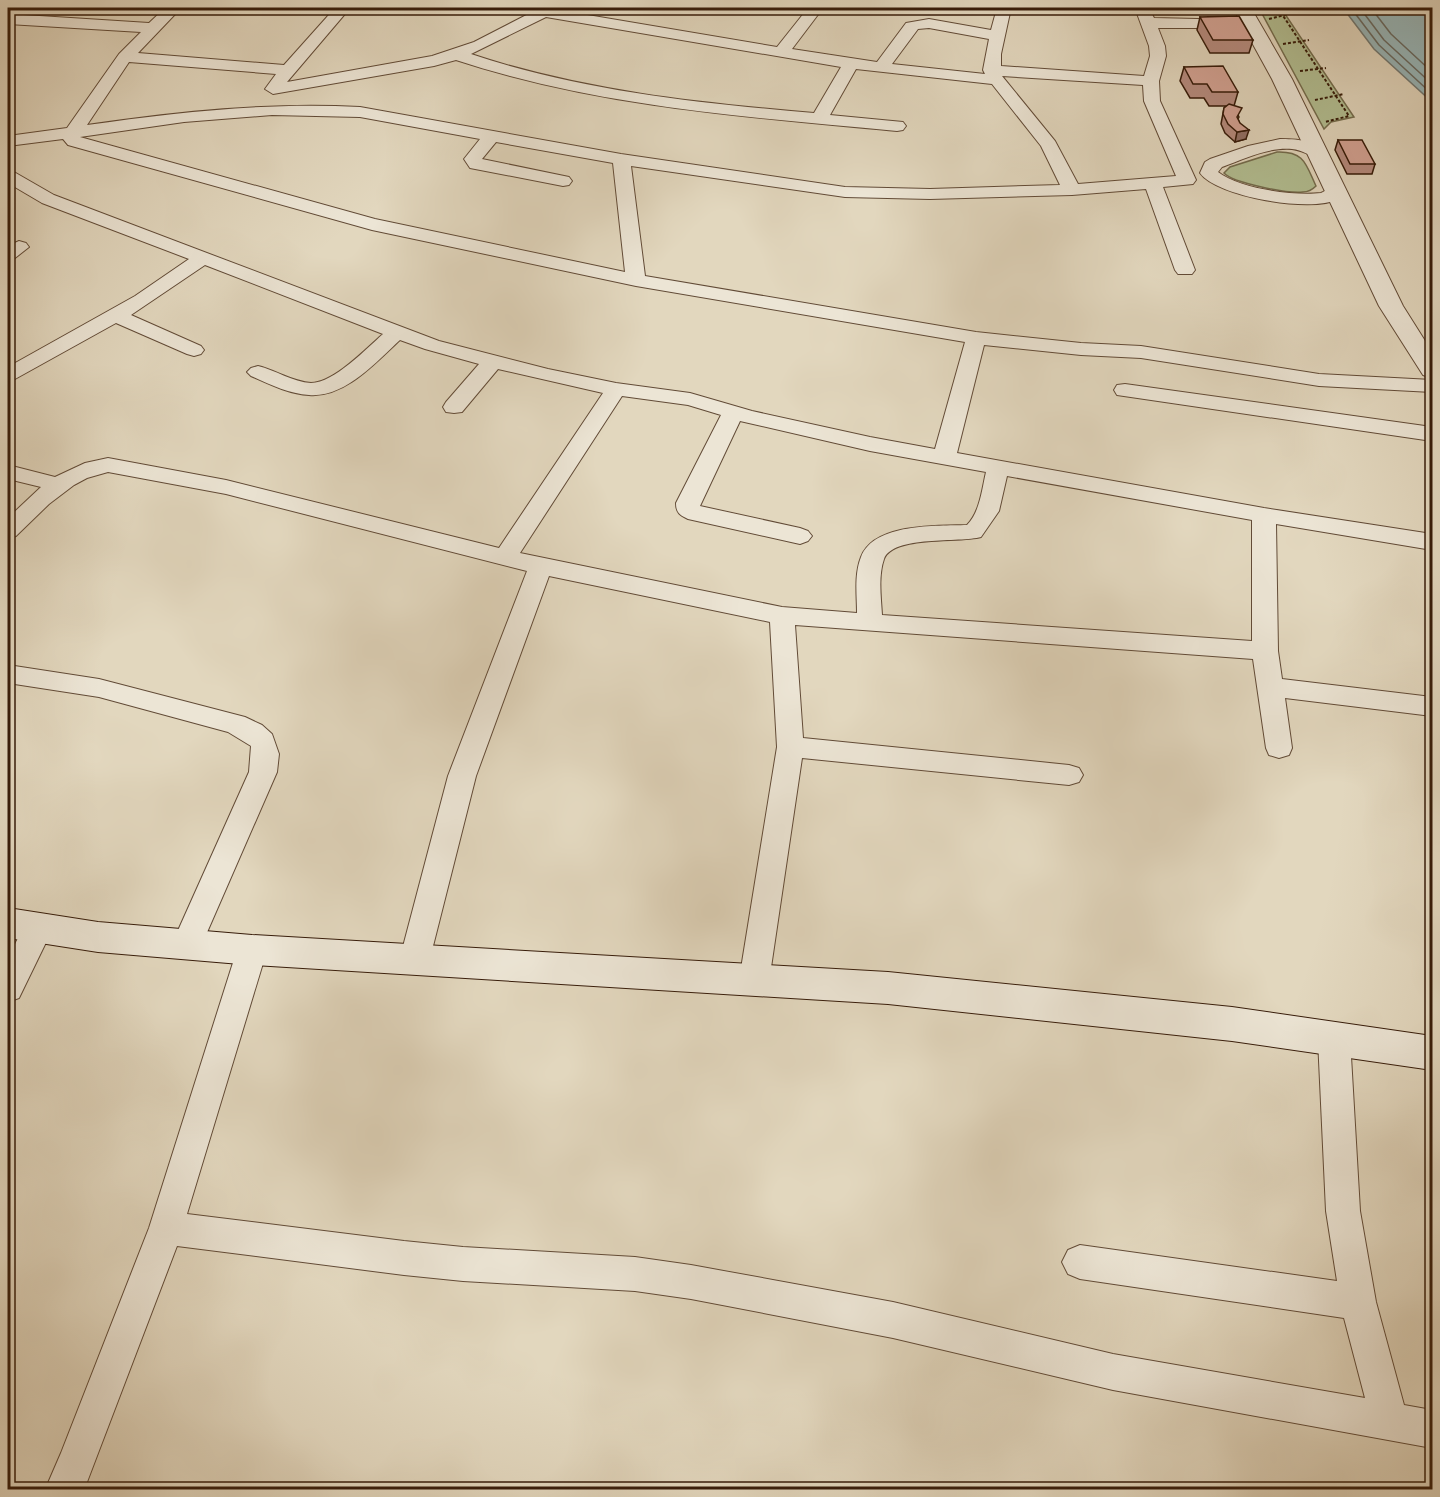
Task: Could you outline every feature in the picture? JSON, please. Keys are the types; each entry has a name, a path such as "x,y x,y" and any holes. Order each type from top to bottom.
{"main road":[{"path":"1246,15 1313,125 1318,152 1350,222 1402,325 1432,370"},
{"path":"23,925 98,937 252,950 415,958 911,991 1232,1024 1432,1053"}],"street":[{"path":"8,17 22,8"},
{"path":"173,8 125,57 71,138 79,143 372,224 636,280 976,338 1141,352 1319,380 1432,386"},
{"path":"249,111 273,89 343,8"},
{"path":"781,52 816,8"},
{"path":"1004,8 997,36 994,75 1049,145 1072,190"},
{"path":"273,89 457,55 547,10 851,64 994,75 1151,81"},
{"path":"1187,180 1152,101 1151,81 1158,56 1146,15 1246,15"},
{"path":"8,17 151,28"},
{"path":"881,67 912,26 916,24 931,24 997,36"},
{"path":"457,55 514,73 588,89 706,106 897,126"},
{"path":"125,57 288,70"},
{"path":"820,118 851,64"},
{"path":"8,141 249,111 360,112 621,159 845,192 930,194 1072,190 1187,180 1224,184 1300,199 1329,209 1350,222"},
{"path":"1187,180 1211,166 1271,144 1313,125"},
{"path":"491,136 473,159 476,164 563,181"},
{"path":"1271,144 1301,145 1318,152"},
{"path":"621,159 636,280"},
{"path":"1211,166 1209,170 1212,177 1224,184"},
{"path":"8,176 48,198 203,258 432,345 494,361 616,389 690,399 807,431 944,458 1264,515 1432,542"},
{"path":"1153,184 1185,270"},
{"path":"1300,199 1329,197 1335,189"},
{"path":"8,375 158,290 203,258"},
{"path":"115,315 194,350"},
{"path":"258,372 310,389 331,386 371,356 398,331"},
{"path":"944,458 976,338"},
{"path":"454,407 494,361"},
{"path":"505,557 616,389"},
{"path":"1125,390 1432,434"},
{"path":"733,412 688,503 688,510 696,514 800,536"},
{"path":"8,531 72,476 94,466 108,465 290,501 541,566 782,616 1265,651"},
{"path":"870,622 870,570 875,553 890,541 910,536 973,532 980,526 987,512 998,467"},
{"path":"8,472 59,485"},
{"path":"1264,515 1265,651 1279,748"},
{"path":"415,958 462,776 541,566"},
{"path":"754,981 790,747 782,616"},
{"path":"8,674 99,688 236,724 250,730 262,740 268,755 263,772 186,944"},
{"path":"1270,687 1432,707"},
{"path":"790,747 1069,775"},
{"path":"8,989 23,925"},
{"path":"64,1490 166,1228 252,950"},
{"path":"1334,1039 1340,1175 1358,1302 1390,1422"},
{"path":"166,1228 404,1258 463,1264 635,1274 691,1282 893,1320 1113,1372 1432,1430"},
{"path":"1080,1262 1358,1302"}],"path":[{"path":"1278,8 1349,116 1333,118 1313,125"},
{"path":"1287,11 1291,17"},
{"path":"1275,45 1309,40"},
{"path":"1299,71 1326,68"},
{"path":"1315,100 1344,94"}],"green space":[{"path":"1259,8 1281,8 1354,117 1331,122 1324,129"},
{"path":"1277,152 1286,152 1299,157 1307,166 1316,186 1307,192 1286,191 1249,184 1224,173 1230,167"}],"water":[{"path":"1343,8 1432,8 1432,102 1374,49"}],"building":[{"path":"1239,16 1253,40 1213,40 1200,17"},
{"path":"1223,66 1238,92 1212,92 1207,84 1193,84 1184,67"},
{"path":"1229,104 1242,108 1237,117 1240,123 1249,130 1237,132 1228,124 1223,114 1224,108"},
{"path":"1338,140 1362,140 1375,164 1350,164"}]}
